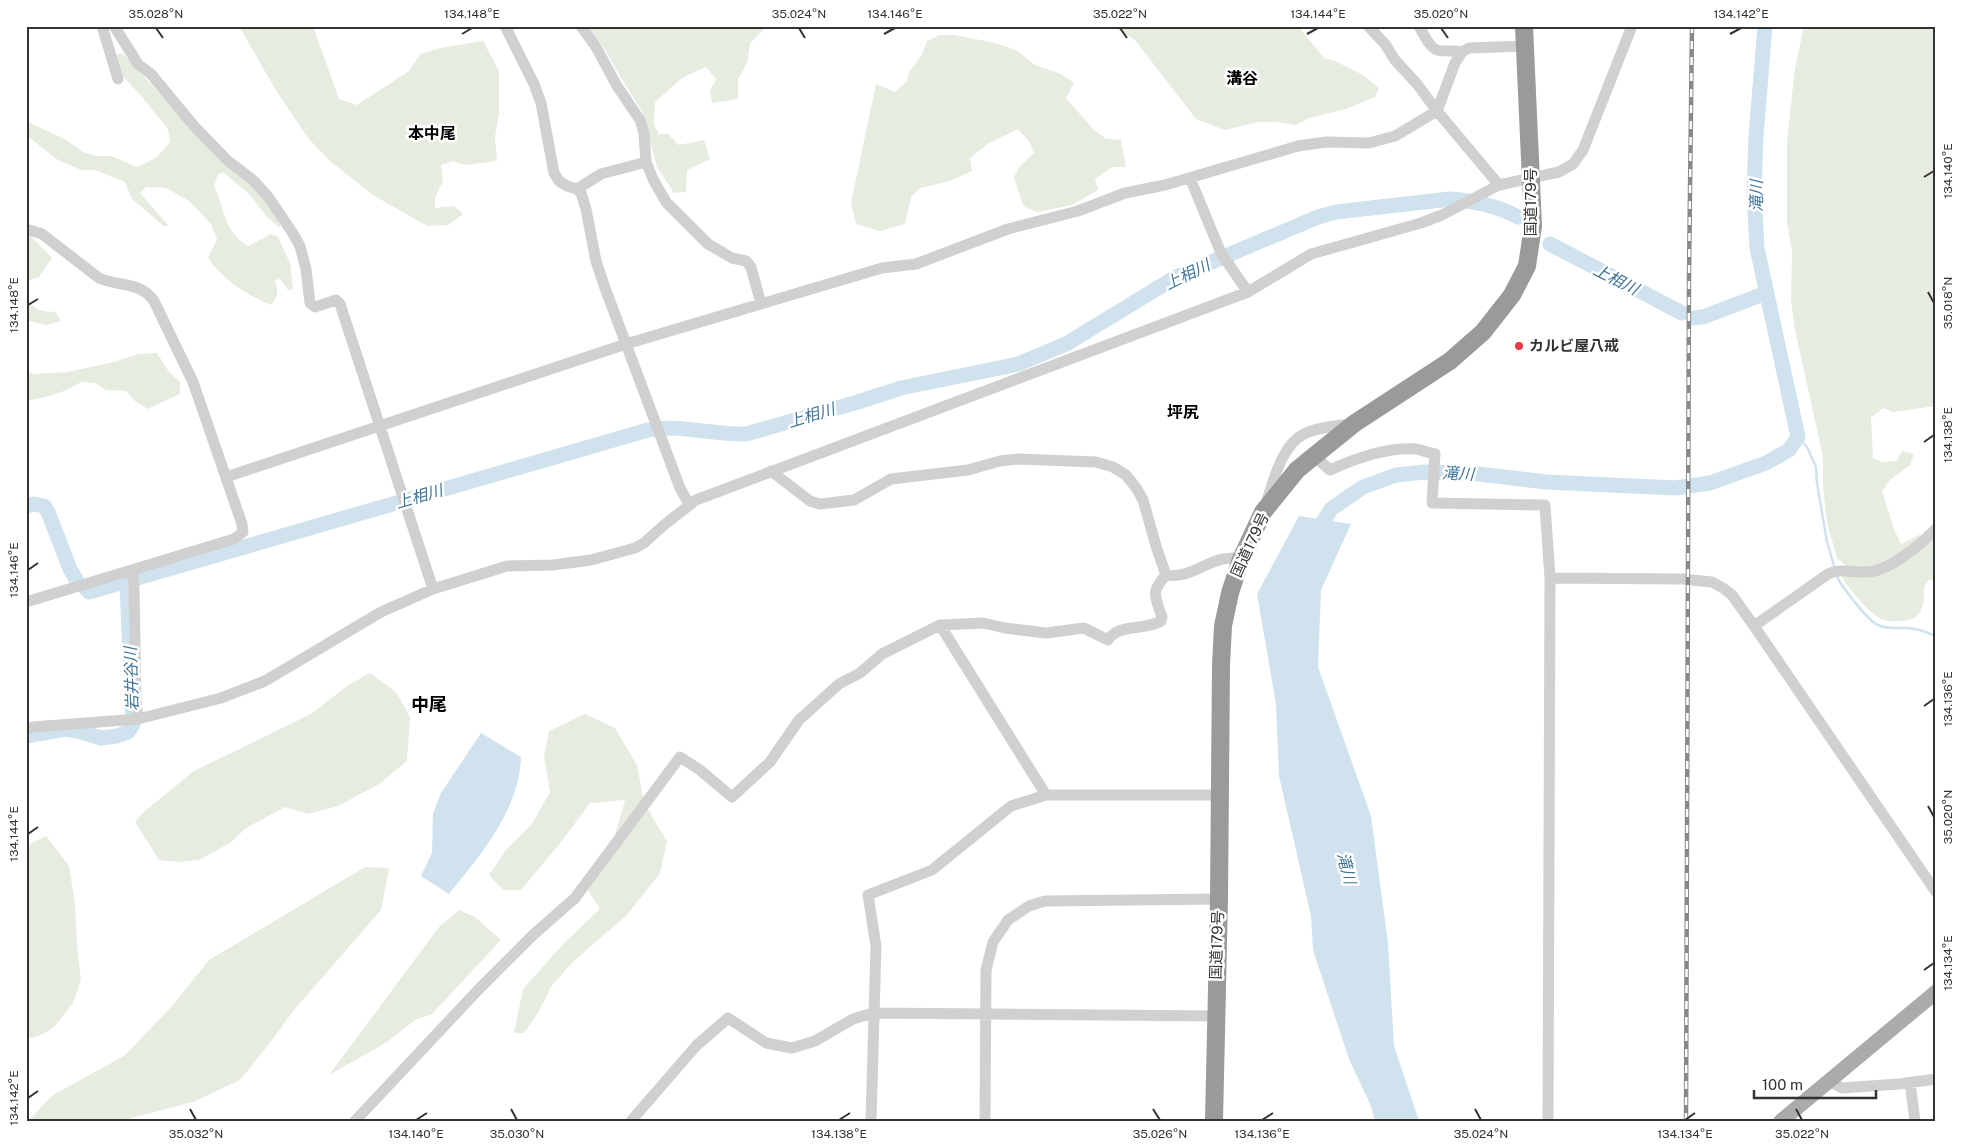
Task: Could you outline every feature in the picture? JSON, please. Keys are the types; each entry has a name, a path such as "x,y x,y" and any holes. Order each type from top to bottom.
{"highway":[{"name":"国道179号","path":"1214,1121 1223,626 1230,593 1241,559 1263,512 1297,470 1355,423 1450,361 1483,332 1512,295 1527,266 1533,226 1524,26"}],"main road":[{"path":"1781,1121 1936,992"}],"street":[{"path":"102,26 118,79"},
{"path":"114,26 138,64 151,74 194,126 227,160 254,180 268,198 300,246 306,269 310,303 315,306 336,300 340,304 433,590"},
{"path":"504,26 534,84 541,102 554,173 559,181 567,186 577,188 581,192 605,288 680,488 689,504"},
{"path":"581,26 596,47 617,86 640,120 644,133 646,162 666,202 708,244 732,258 746,261 751,267 761,304"},
{"path":"1368,26 1499,184"},
{"path":"1419,26 1434,48 1462,52"},
{"path":"26,729 135,719 221,698 265,681 380,612 433,590 507,566 553,565 591,560 635,548 644,543 689,504 1248,292 1311,254 1421,223 1442,215 1499,184 1559,172 1573,164 1583,150 1632,26"},
{"path":"226,477 626,344 882,268 916,264 1008,229 1078,211 1125,193 1165,186 1298,146 1326,142 1369,143 1395,136 1437,111 1455,63 1462,52 1469,48 1525,46"},
{"path":"577,188 608,171 646,162"},
{"path":"1190,178 1224,257 1248,292"},
{"path":"26,229 42,234 99,278 108,282 144,289 148,292 193,382 242,524 243,532 240,536 133,576 26,602"},
{"path":"1263,512 1275,475 1289,448 1303,434 1318,429 1355,423"},
{"path":"1314,456 1330,470 1352,460 1388,452 1416,449 1435,454 1432,503 1545,505 1550,578 1548,1121"},
{"path":"771,472 810,501 820,504 854,500 890,479 968,470 1000,461 1096,462 1126,475 1137,489 1143,500 1166,575"},
{"path":"1754,626 1828,574 1838,570 1869,572 1881,568 1919,545 1936,529"},
{"path":"1166,575 1171,576 1189,572 1227,557 1241,559"},
{"path":"355,1121 478,990 533,935 575,898 680,757 700,770 732,797 770,762 799,720 839,684 860,673 882,654 940,625 983,623 1046,633 1084,628 1108,640 1121,630 1155,624 1160,621 1162,617 1155,591 1156,586 1166,575"},
{"path":"133,576 135,719"},
{"path":"1550,578 1682,579 1712,582 1732,595 1936,892"},
{"path":"940,625 1046,795"},
{"path":"871,1121 876,946 868,894 932,870 1011,806 1046,795 1220,795"},
{"path":"985,1121 986,970 993,942 1008,920 1029,906 1044,901 1219,899"},
{"path":"630,1121 696,1046 728,1018 766,1043 792,1048 815,1041 853,1019 873,1013 1215,1016"},
{"path":"1828,1080 1842,1088 1910,1083 1936,1078"},
{"path":"1910,1083 1915,1121"}],"shaded area":[{"path":"239,26 313,26 339,99 357,105 409,71 420,54 441,48 483,41 499,71 499,113 495,137 497,161 465,165 453,161 441,165 443,181 435,198 435,208 454,206 463,214 448,225 427,226 373,195 331,162 308,138 275,89"},
{"path":"588,26 767,26 750,43 747,63 738,79 738,99 712,103 710,91 716,79 706,67 682,78 655,102 654,125 659,134 668,134 679,145 704,140 710,159 687,170 686,192 674,193 657,167 642,111 604,48"},
{"path":"1113,26 1298,26 1324,58 1335,61 1363,75 1379,88 1375,97 1346,109 1309,118 1296,125 1258,122 1225,130 1196,119 1135,40"},
{"path":"1804,26 1936,26 1936,406 1893,412 1883,408 1871,418 1873,458 1882,462 1897,461 1902,451 1914,454 1910,465 1889,481 1882,491 1894,529 1901,544 1919,535 1934,537 1936,535 1936,581 1928,580 1924,587 1924,600 1921,611 1918,615 1907,620 1886,621 1879,618 1863,604 1845,583 1842,577 1847,574 1846,566 1837,558 1827,523 1823,486 1823,457 1795,330 1791,301 1792,251 1787,223 1787,140 1795,68"},
{"path":"940,35 955,35 995,43 1016,50 1035,65 1061,74 1074,83 1066,98 1093,129 1106,139 1121,140 1126,167 1112,167 1095,179 1098,190 1072,205 1037,212 1023,206 1014,177 1019,167 1034,153 1029,141 1018,129 989,143 970,158 972,171 950,181 920,188 911,197 905,224 880,231 856,224 851,203 876,84 895,92 907,81 909,72 922,55 927,41"},
{"path":"122,53 216,154 256,188 279,221 280,228 268,218 249,194 224,173 218,174 214,186 233,233 248,246 271,234 278,237 290,263 293,289 288,290 280,279 275,280 277,293 271,305 253,297 236,286 214,266 208,258 217,239 211,224 189,201 166,188 146,187 140,193 168,225 165,227 132,199 125,182 95,170 81,170 58,160 26,135 26,121 66,140 83,152 96,156 111,156 137,167 156,158 170,142 168,129 120,73 117,55"},
{"path":"26,234 30,235 52,258 39,277 26,281"},
{"path":"26,293 34,307 56,312 61,321 46,325 26,320"},
{"path":"157,353 169,372 180,382 180,394 148,409 136,402 126,391 106,390 95,383 81,382 62,392 26,401 26,370 33,374 68,372 114,362 138,354"},
{"path":"370,673 396,692 410,717 407,761 379,784 338,806 308,814 285,807 246,828 230,843 199,860 177,862 159,860 135,822 145,811 194,771 311,714 347,686"},
{"path":"585,714 615,728 637,765 644,803 667,841 660,873 627,915 575,960 552,985 538,1013 524,1033 514,1033 523,989 564,943 600,909 588,890 582,887 614,838 625,800 590,803 561,842 521,890 503,890 489,875 506,850 532,824 550,792 544,756 549,731"},
{"path":"46,836 69,866 75,904 81,980 73,1003 54,1027 43,1034 26,1038 26,881 29,871 28,845"},
{"path":"365,867 389,868 381,910 294,1010 240,1080 193,1102 120,1121 28,1121 53,1095 124,1056 174,1004 209,960"},
{"path":"459,910 475,917 501,940 432,1014 415,1020 387,1042 329,1075 439,927"}],"water":[{"path":"1299,516 1351,524 1321,590 1318,667 1371,816 1388,943 1394,1046 1419,1121 1375,1121 1371,1106 1349,1059 1313,950 1311,916 1279,776 1276,704 1257,594"},
{"path":"481,733 521,757 519,777 506,814 496,831 449,894 421,876 432,853 433,813 441,793"}],"waterway":[{"name":"滝川","path":"1314,537 1331,509 1363,487 1396,475 1425,472 1470,473 1546,482 1675,488 1710,483 1766,463 1789,450 1798,437 1757,248 1754,194 1756,136 1765,26"},
{"name":"上相川","path":"86,589 89,592 648,430 672,428 746,434 901,388 1018,364 1066,344 1176,277 1318,217 1336,212 1450,199 1485,205 1518,217"},
{"name":"上相川","path":"1550,244 1682,313"},
{"name":"上相川","path":"1693,318 1703,317 1766,293"},
{"path":"1798,437 1807,447 1816,467 1827,542 1835,569"},
{"name":"上相川","path":"26,506 34,504 44,506 76,579"},
{"path":"1836,574 1855,602 1873,622 1888,628 1921,630 1936,636"},
{"name":"岩井谷川","path":"127,581 130,659"},
{"name":"岩井谷川","path":"26,736 66,729 101,738 117,736 128,732 133,724 132,707"}],"railway":[{"path":"1686,1121 1689,275 1692,26"}],"place":[{"name":"カルビ屋八戒","path":"1519,346"}],"district":[{"name":"溝谷","path":"1242,78"},
{"name":"本中尾","path":"432,133"},
{"name":"坪尻","path":"1183,412"},
{"name":"中尾","path":"429,705"}]}
